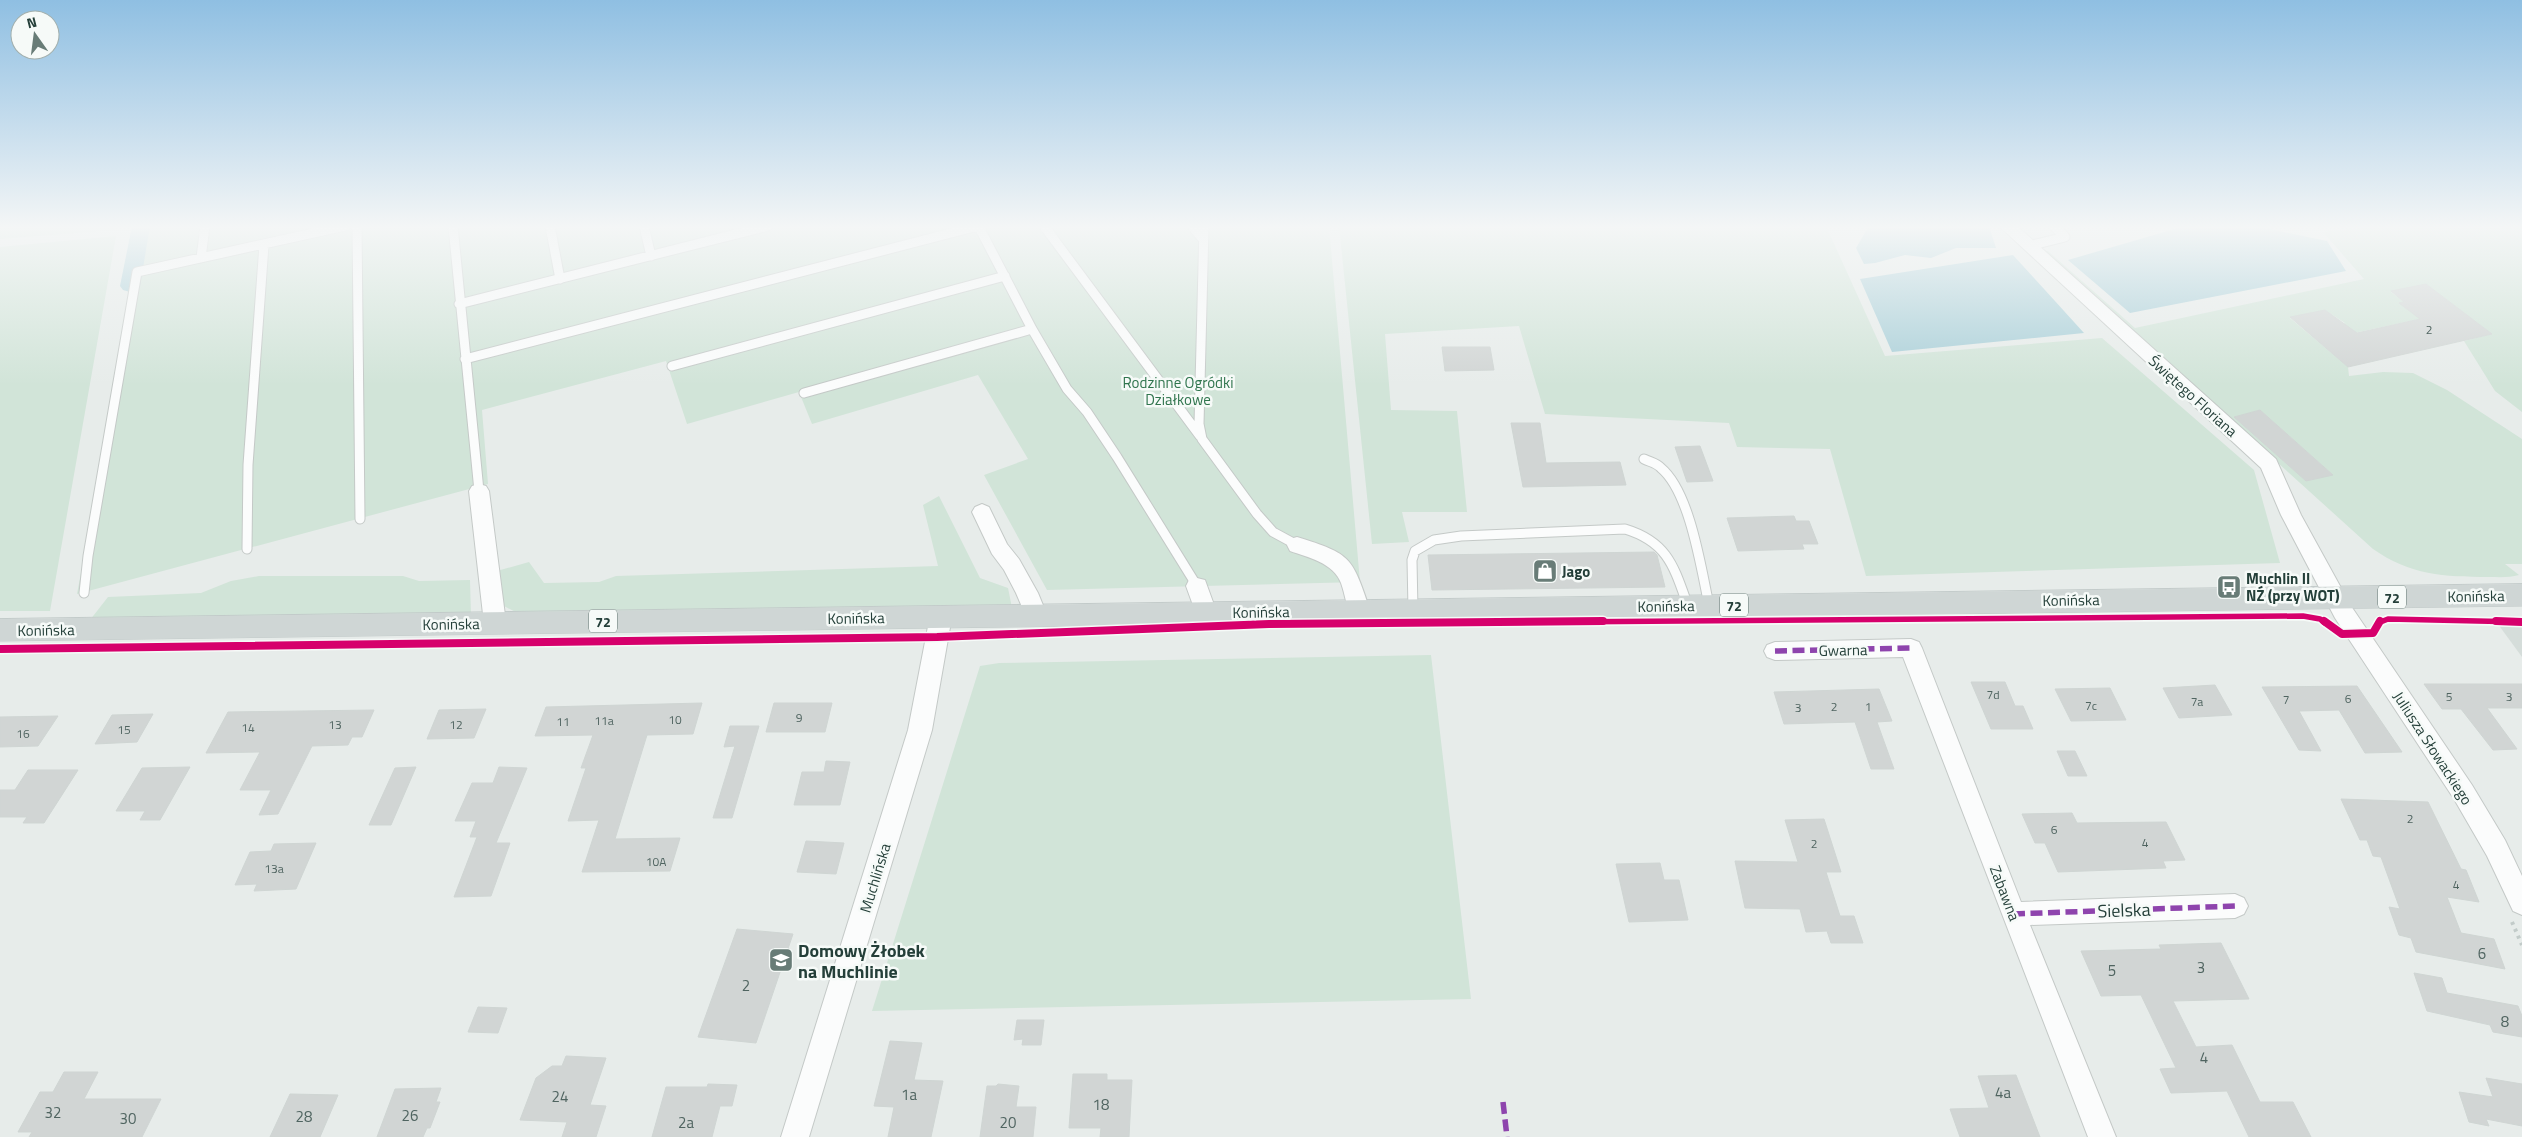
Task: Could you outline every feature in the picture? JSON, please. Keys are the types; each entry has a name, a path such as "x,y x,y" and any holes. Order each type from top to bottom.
{"main road":[{"name":"Konińska","path":"0,630 2522,595"}],"street":[{"name":"Świętego Floriana","path":"2065,279 2269,464 2291,515 2337,597"},
{"path":"479,491 491,607 495,623"},
{"path":"982,512 998,548 1012,565 1028,593 1036,615"},
{"path":"1297,545 1315,551 1342,568 1348,575 1358,610"},
{"path":"1197,586 1206,613"},
{"name":"Juliusza Słowackiego","path":"2337,597 2344,612 2463,792 2496,848 2522,903"},
{"name":"Muchlińska","path":"795,1137 920,730 941,616"},
{"name":"Gwarna","path":"1774,651 1911,648"},
{"name":"Zabawna","path":"1911,648 2013,914 2102,1137"},
{"name":"Sielska","path":"2013,914 2235,906"}],"lane":[{"path":"84,593 88,556 136,279"},
{"path":"247,549 248,464 261,279"},
{"path":"358,279 360,518"},
{"path":"457,279 479,491"},
{"path":"459,304 560,279"},
{"path":"465,359 776,279"},
{"path":"672,366 994,279"},
{"path":"1007,279 1032,329 1067,389 1087,412 1117,457 1197,586"},
{"path":"1083,279 1257,514 1273,532 1297,545"},
{"path":"1202,439 1199,424 1203,279"},
{"path":"804,393 1032,329"},
{"path":"1644,459 1661,466 1674,484 1686,509 1698,605"},
{"path":"1413,610 1412,560 1415,551 1434,540 1461,536 1625,529 1644,533 1653,538 1665,551 1698,605"}],"shaded area":[{"path":"2495,620 2522,620 2522,657"}],"green space":[{"path":"0,279 108,279 50,611 0,611"},
{"name":"Rodzinne Ogródki Działkowe","path":"137,279 1334,279 1360,582 1047,590 984,475 1028,459 978,375 812,424 799,392 687,424 666,361 482,410 488,484 77,594"},
{"path":"1345,279 1850,279 1885,356 2102,338 2254,470 2280,563 1866,576 1830,449 1737,447 1729,423 1545,414 1519,326 1385,334 1391,410 1457,411 1467,512 1402,512 1409,542 1372,544"},
{"path":"2075,279 2080,279 2135,328 2364,279 2522,279 2522,412 2495,391 2464,341 2492,334 2426,284 2391,292 2404,302 2400,303 2424,318 2354,333 2343,324 2345,323 2325,310 2290,318 2348,367 2349,376 2383,372 2413,373 2447,390 2522,439 2522,564 2505,564 2519,575 2511,577 2472,577 2428,573 2400,564 2373,549","holes":["2260,410 2332,475 2306,481 2234,417"]},
{"path":"939,496 980,578 1008,588 1012,608 523,616 504,606 497,587 497,571 529,562 544,583 599,582 616,576 938,566 923,505"},
{"path":"259,576 403,576 419,581 470,580 471,616 90,620 108,597 201,593 231,581"},
{"path":"1431,655 1471,999 872,1011 980,666 999,663"}],"water":[{"path":"1860,279 2035,279 2084,333 1892,352"},
{"path":"2090,279 2305,279 2130,313"}],"building":[{"path":"2426,284 2492,334 2348,367 2290,317 2325,310 2357,333 2420,319 2399,303 2404,302 2391,291"},
{"path":"1442,347 1490,347 1494,370 1445,371"},
{"path":"2260,410 2333,475 2306,481 2234,417"},
{"path":"1511,423 1540,423 1546,463 1620,462 1626,485 1523,487"},
{"path":"1700,446 1713,481 1687,482 1675,447"},
{"path":"1794,516 1796,521 1809,521 1818,544 1802,544 1804,549 1738,551 1727,518"},
{"name":"Jago","path":"1654,552 1657,555 1665,587 1432,590 1428,555"},
{"path":"1971,682 2005,682 2015,706 2023,706 2033,729 1991,729"},
{"path":"2424,684 2522,684 2522,708 2487,708 2517,749 2493,750 2461,709 2442,709"},
{"path":"2215,685 2232,715 2179,718 2163,688"},
{"path":"2357,686 2402,752 2365,753 2339,710 2299,711 2321,751 2299,750 2262,687"},
{"path":"2110,688 2126,720 2071,721 2055,689"},
{"path":"1879,689 1892,721 1877,722 1894,769 1871,769 1855,722 1784,724 1774,692"},
{"path":"702,703 693,734 647,735 615,839 680,838 670,871 582,872 599,820 568,821 586,768 581,768 593,735 535,736 546,707"},
{"path":"774,703 832,703 825,732 766,732"},
{"path":"486,709 474,738 427,739 439,710"},
{"path":"374,710 362,737 352,737 348,745 312,746 278,814 259,815 271,790 240,790 260,752 206,753 228,712"},
{"path":"153,714 137,742 95,744 112,715"},
{"path":"58,716 38,746 0,747 0,717"},
{"path":"730,726 759,726 732,818 713,818 735,746 724,747"},
{"path":"2057,751 2075,751 2087,776 2068,776"},
{"path":"826,761 850,762 840,805 794,805 802,772 824,772"},
{"path":"190,767 160,820 140,820 145,811 116,811 142,768"},
{"path":"416,767 391,825 369,825 395,768"},
{"path":"499,767 527,768 496,843 510,843 491,896 454,897 477,837 470,837 476,821 455,821 472,783 493,783"},
{"path":"28,770 78,770 44,823 23,823 27,817 0,817 0,790 15,790"},
{"path":"2341,799 2428,802 2461,869 2466,870 2479,902 2447,897 2461,933 2494,939 2505,969 2416,952 2411,938 2399,935 2389,907 2400,909 2381,857 2373,856 2367,840 2360,840"},
{"path":"2072,813 2077,823 2166,822 2185,860 2163,861 2166,868 2058,872 2045,843 2035,843 2022,814"},
{"path":"1824,819 1841,872 1826,872 1840,916 1854,916 1863,943 1831,943 1827,931 1806,932 1800,909 1745,908 1735,861 1798,862 1785,820"},
{"path":"806,841 844,843 836,874 797,872"},
{"path":"316,843 296,889 254,891 257,884 235,885 250,852 271,851 274,844"},
{"path":"1660,863 1664,880 1679,880 1688,920 1629,922 1616,864"},
{"path":"737,929 793,934 756,1043 698,1037"},
{"path":"2221,943 2249,999 2173,1001 2196,1047 2232,1045 2260,1102 2293,1102 2311,1137 2249,1137 2227,1091 2171,1093 2160,1069 2176,1068 2141,995 2101,996 2081,951 2161,949 2159,945"},
{"path":"2414,973 2442,978 2447,993 2518,1006 2522,1016 2522,1037 2493,1032 2490,1025 2427,1011"},
{"path":"478,1007 507,1008 498,1033 468,1032"},
{"path":"1017,1020 1044,1020 1041,1045 1022,1045 1023,1039 1014,1040"},
{"path":"890,1041 922,1043 914,1080 943,1081 931,1137 888,1137 894,1107 874,1106"},
{"path":"566,1056 606,1058 590,1105 606,1106 596,1137 562,1137 567,1122 520,1120 536,1078 552,1066 562,1066"},
{"path":"64,1072 98,1072 84,1099 161,1099 142,1137 29,1137 32,1132 18,1132 40,1092 53,1092"},
{"path":"1073,1074 1107,1074 1107,1080 1132,1080 1129,1137 1100,1137 1101,1128 1069,1128"},
{"path":"2016,1075 2040,1137 1960,1137 1950,1109 1989,1108 1978,1076"},
{"path":"2486,1078 2522,1084 2522,1126 2486,1119 2489,1126 2469,1122 2459,1092 2493,1097"},
{"path":"708,1084 737,1085 732,1106 720,1106 712,1137 652,1137 666,1087 707,1087"},
{"path":"998,1084 1019,1086 1016,1107 1036,1107 1033,1137 980,1137 987,1086 996,1086"},
{"path":"441,1088 436,1102 440,1102 430,1128 427,1128 423,1137 377,1137 395,1089"},
{"path":"290,1094 338,1095 320,1137 270,1137"}],"waterway":[{"path":"130,286 131,279"}],"marked path":[{"path":"1775,651 1911,648"},
{"path":"2013,914 2235,906"},
{"path":"1503,1102 1507,1137"}],"cycle path":[{"path":"0,649 937,637 1269,624 2303,616 2320,619 2342,634 2373,633 2378,623 2388,619 2522,622"}],"place":[{"name":"Jago","path":"1545,571"},
{"name":"Muchlin II NŹ (przy WOT)","path":"2229,587"},
{"name":"Domowy Żłobek na Muchlinie","path":"781,960"}]}
